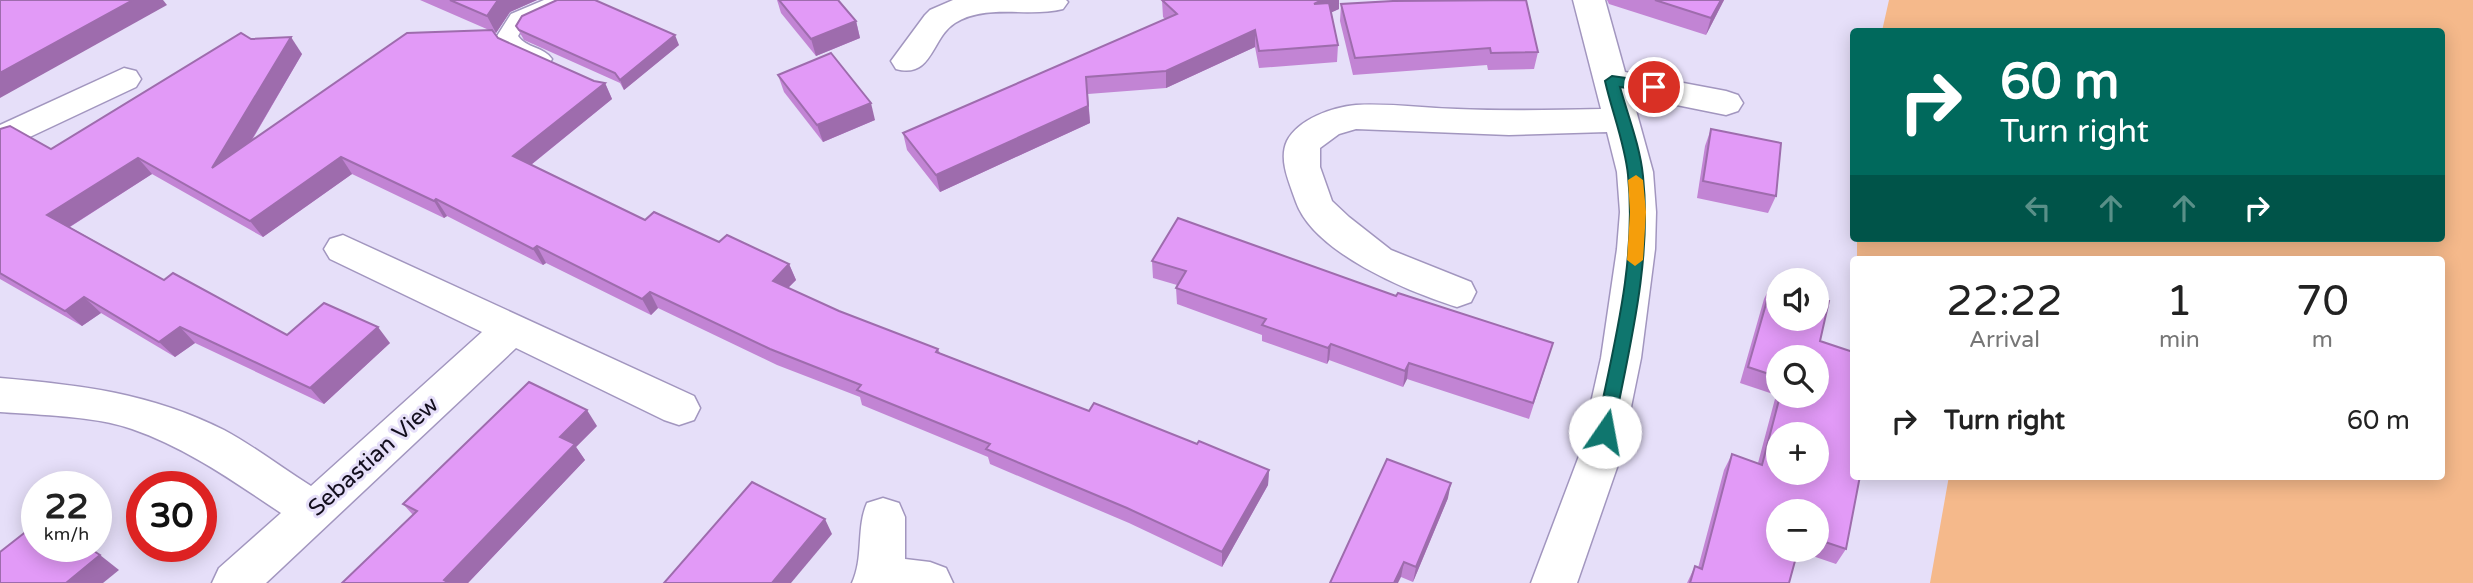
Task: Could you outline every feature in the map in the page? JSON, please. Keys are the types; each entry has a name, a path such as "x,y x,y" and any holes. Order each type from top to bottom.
{"street":[{"path":"1554,583 1600,456 1633,287 1638,212 1635,172 1589,0"},
{"path":"908,61 943,16 958,3 1052,2"},
{"path":"0,139 124,79"},
{"path":"1612,81 1726,103"},
{"path":"1457,292 1378,260 1336,227 1316,207 1302,167 1303,144 1317,130 1334,121 1356,117 1509,123 1622,120"},
{"path":"343,249 679,408"},
{"name":"Sebastian View","path":"235,583 511,329"},
{"path":"0,395 62,400 135,412 209,443 313,510"},
{"path":"883,517 885,542 877,579 929,583"}],"lane":[{"path":"562,0 518,19 507,36 515,47 563,69"}],"shaded area":[{"path":"1889,0 2473,0 2473,583 1930,583 1948,480 2445,480 2445,256 1857,256 1857,242 2445,242 2445,28 1883,28"}],"building":[{"path":"0,0 133,0 0,73"},
{"path":"450,0 498,0 487,16"},
{"path":"557,0 595,0 675,35 620,80 615,73 519,30 516,26 522,16"},
{"path":"779,0 838,0 856,21 811,39"},
{"path":"1162,0 1322,0 1314,4 1329,3 1338,45 1259,51 1255,30 1166,71 1086,77 1088,106 936,175 903,133 1177,14"},
{"path":"1526,0 1538,52 1491,53 1490,48 1355,58 1341,4 1393,1"},
{"path":"1655,0 1721,0 1711,18"},
{"path":"492,30 498,38 594,81 605,83 513,156 645,220 654,212 719,242 727,235 789,264 773,281 839,311 938,349 936,352 1089,411 1094,403 1269,470 1222,552 1127,508 986,449 990,444 857,390 861,385 770,349 650,292 642,299 537,246 533,249 436,199 434,201 341,157 250,221 138,158 47,215 164,280 173,273 287,335 324,303 378,327 310,388 180,327 159,342 84,297 65,311 0,273 0,129 10,126 51,149 241,33 251,39 291,37 212,168 407,33"},
{"path":"831,53 871,103 817,125 778,75"},
{"path":"1711,129 1781,143 1776,196 1703,181"},
{"path":"1178,218 1396,296 1398,293 1553,343 1533,403 1409,363 1405,371 1331,344 1328,348 1262,325 1266,319 1176,288 1186,271 1152,261"},
{"path":"1766,304 1766,331 1822,331 1820,341 1850,351 1850,480 1859,480 1846,549 1829,543 1829,499 1766,499 1766,562 1795,562 1789,583 1690,583 1695,566 1702,569 1732,454 1762,465 1766,450 1766,485 1829,485 1829,422 1773,422 1777,408 1829,408 1829,345 1766,345 1766,373 1748,367"},
{"path":"529,382 587,410 560,437 575,444 444,580 449,583 342,583 417,511 403,504"},
{"path":"1387,459 1451,483 1416,567 1404,562 1394,583 1330,583"},
{"path":"752,482 825,519 772,583 664,583"},
{"path":"21,536 21,562 92,562 66,583 0,583 0,552"}],"slow traffic":[{"path":"1635,260 1638,212 1636,180"}],"route":[{"path":"1605,432 1633,287 1638,212 1635,172 1612,81 1654,87"}]}
